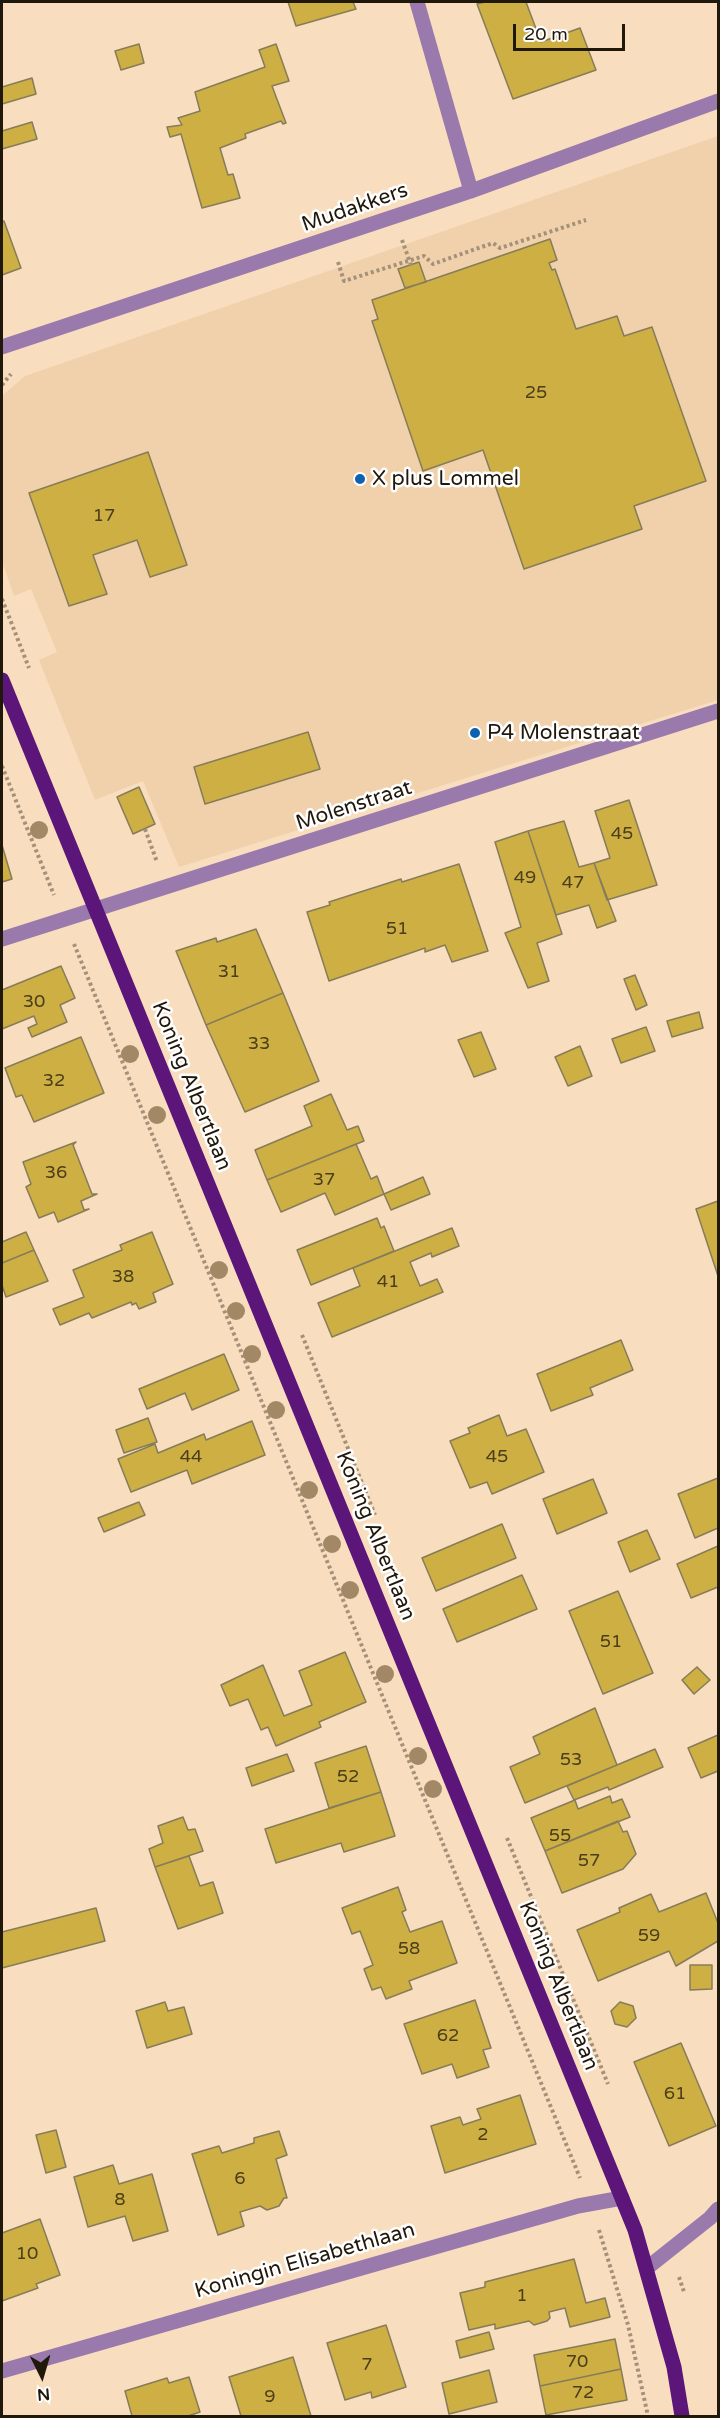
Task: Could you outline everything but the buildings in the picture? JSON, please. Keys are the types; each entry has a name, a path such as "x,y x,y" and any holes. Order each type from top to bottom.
{"main road":[{"name":"Koning Albertlaan","path":"2,680 622,2198 647,2268 674,2367 682,2416"}],"street":[{"path":"417,2 471,191"},
{"name":"Mudakkers","path":"2,347 471,191 718,101"},
{"name":"Molenstraat","path":"2,939 718,711"},
{"name":"Koningin Elisabethlaan","path":"2,2371 210,2310 590,2204 622,2198"},
{"path":"647,2268 710,2218 718,2209"}],"path":[{"path":"330,239 344,281 424,256 433,264 493,243 501,248 586,220"},
{"path":"2,766 590,2204 628,2325 648,2416"},
{"path":"145,829 166,888"}],"shaded area":[{"name":"X plus Lommel","path":"718,136 718,700 179,867 143,781 95,800 39,660 57,652 31,589 14,596 2,561 2,396 25,376"}],"place":[{"name":"X plus Lommel","path":"360,479"},
{"name":"P4 Molenstraat","path":"475,733"}]}
